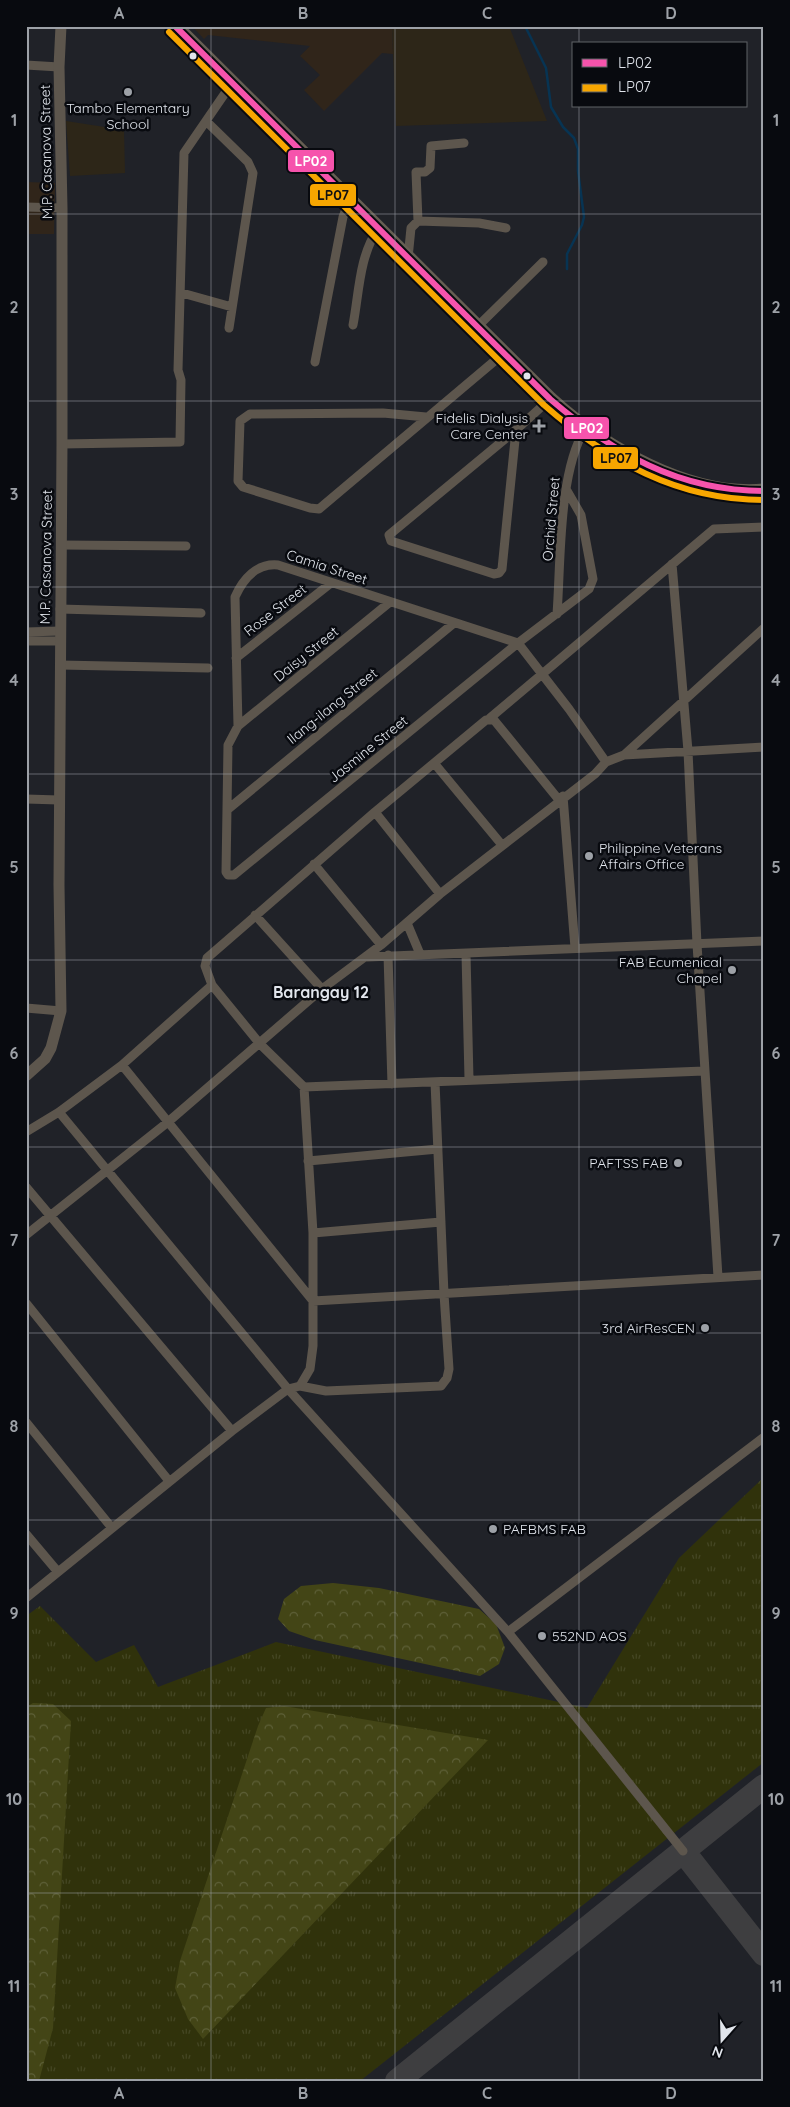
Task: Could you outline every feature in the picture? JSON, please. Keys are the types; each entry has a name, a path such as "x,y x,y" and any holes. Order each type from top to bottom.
{"highway":[{"path":"175,26 550,399 585,429 640,460 674,476 726,491 764,490"}],"street":[{"name":"M.P. Casanova Street","path":"26,1076 45,1059 51,1048 61,1011 60,609 62,208 59,66 61,26"},
{"path":"26,65 59,66"},
{"path":"62,444 180,442 182,380 178,370 182,293 184,153 232,83"},
{"path":"206,121 248,162 253,173 229,328"},
{"path":"418,221 416,172 425,172 430,168 432,146 464,143"},
{"path":"315,362 343,217 349,200"},
{"path":"26,208 62,208"},
{"path":"408,258 411,228 418,221 479,223 506,228"},
{"path":"353,325 363,266 372,238 378,229"},
{"path":"477,327 543,262"},
{"path":"182,293 232,307"},
{"path":"426,417 383,413 250,414 240,421 238,481 243,487 310,508 319,509 504,353"},
{"path":"516,430 502,569 499,573 494,574 391,541 389,535 516,430 550,399"},
{"name":"Orchid Street","path":"557,614 566,489 574,450 585,429"},
{"name":"Jasmine Street","path":"227,810 226,872 228,875 234,875 518,643 589,590 593,579 581,515 566,489"},
{"path":"300,1386 310,1369 313,1346 314,1302 313,1233 304,1087 260,1044 212,985 205,966 208,958 375,812 490,718 714,529 764,527"},
{"path":"61,545 186,546"},
{"name":"Camia Street","path":"238,726 234,597 240,584 257,569 266,564 278,565 518,643"},
{"path":"672,564 688,750 704,1070 718,1277"},
{"name":"Rose Street","path":"236,658 331,583"},
{"name":"Daisy Street","path":"238,726 390,602"},
{"path":"60,609 201,613"},
{"name":"Ilang-ilang Street","path":"227,810 454,623"},
{"path":"624,755 764,628"},
{"path":"26,632 60,636"},
{"path":"26,641 60,636"},
{"path":"518,643 606,762"},
{"path":"60,665 208,668"},
{"path":"490,718 494,720 561,798 575,948"},
{"path":"227,810 228,745 238,726"},
{"path":"26,1235 168,1122 322,989 366,957 440,894 561,798 595,774 606,762 624,755 764,747"},
{"path":"434,763 502,846"},
{"path":"26,799 60,800"},
{"path":"375,812 440,894"},
{"path":"314,864 381,945"},
{"path":"255,915 322,989"},
{"path":"407,923 420,954"},
{"path":"366,957 764,941"},
{"path":"466,954 469,1079"},
{"path":"388,955 392,1084"},
{"path":"26,1132 59,1112 122,1066 212,985"},
{"path":"26,1008 61,1011"},
{"path":"122,1066 314,1302"},
{"path":"304,1087 704,1070"},
{"path":"26,1598 169,1481 288,1389 300,1386 326,1391 441,1386 447,1378 449,1368 435,1082"},
{"path":"59,1112 288,1389 508,1632 683,1851"},
{"path":"308,1161 438,1150"},
{"path":"26,1187 232,1431"},
{"path":"313,1233 441,1222"},
{"path":"314,1302 764,1275"},
{"path":"26,1303 169,1481"},
{"path":"26,1422 112,1528"},
{"path":"508,1632 764,1437"},
{"path":"26,1534 58,1572"}],"shaded area":[{"path":"192,26 392,26 393,54 382,53 324,111 304,90 320,75 300,56 310,46 208,35 204,39"},
{"path":"392,26 509,26 547,121 396,126"},
{"path":"66,121 124,130 125,173 70,176"},
{"path":"26,182 55,183 54,234 26,234"}],"green space":[{"path":"764,1477 764,1762 360,2081 26,2081 26,1616 40,1606 96,1662 134,1645 158,1687 276,1642 587,1708 679,1558"},
{"path":"333,1583 379,1588 479,1609 496,1624 505,1648 499,1664 480,1676 315,1640 289,1631 278,1619 284,1599 301,1586"},
{"path":"33,1703 53,1704 71,1721 53,2028 39,2081 26,2081 26,1707"},
{"path":"284,1706 488,1740 203,2039 188,2019 175,1988 180,1961 258,1726 266,1708"}],"waterway":[{"path":"525,26 546,68 551,107 563,127 574,138 578,149 578,171 584,217 582,225 567,254 567,269"}],"taxiway":[{"path":"397,2081 764,1786"},
{"path":"683,1851 764,1954"}],"transit line":[{"name":"LP02","path":"175,26 550,399 574,418 623,452 675,476 703,484 733,489 764,491"},
{"name":"LP07","path":"169,32 544,405 568,425 619,460 645,474 673,485 702,493 732,498 764,500"}],"place":[{"name":"Tambo Elementary School","path":"128,92"},
{"name":"Fidelis Dialysis Care Center","path":"539,426"},
{"name":"Philippine Veterans Affairs Office","path":"589,856"},
{"name":"FAB Ecumenical Chapel","path":"732,970"},
{"name":"PAFTSS FAB","path":"678,1163"},
{"name":"3rd AirResCEN","path":"705,1328"},
{"name":"PAFBMS FAB","path":"493,1529"},
{"name":"552ND AOS","path":"542,1636"}],"district":[{"name":"Barangay 12","path":"321,992"}]}
